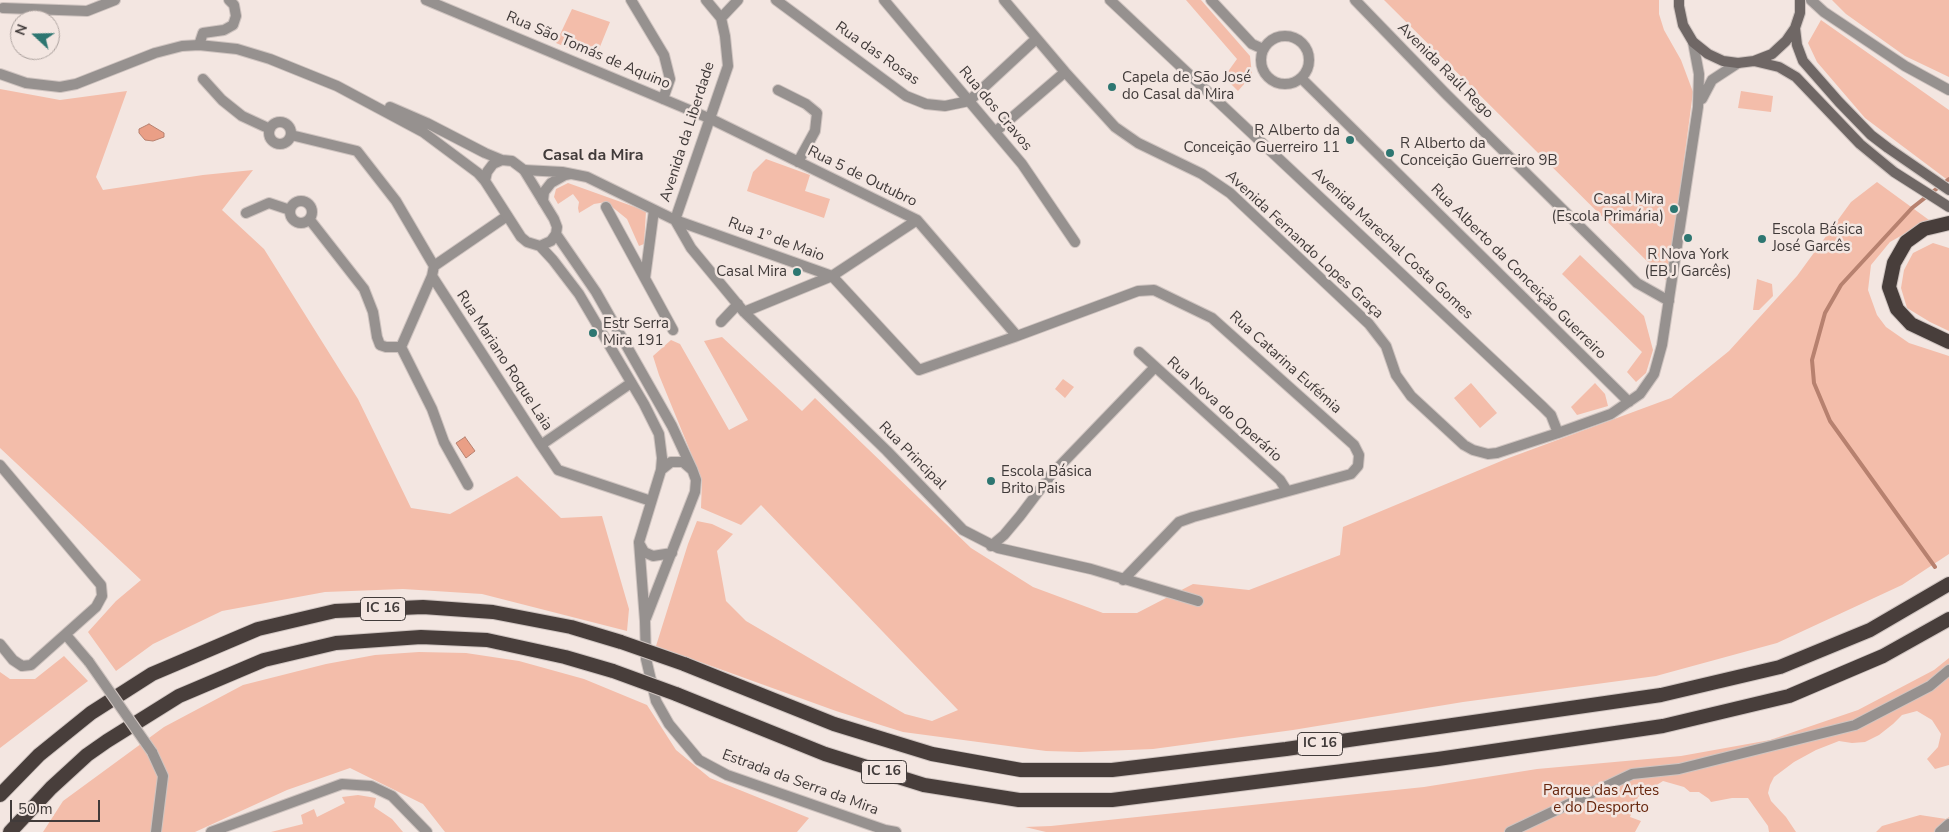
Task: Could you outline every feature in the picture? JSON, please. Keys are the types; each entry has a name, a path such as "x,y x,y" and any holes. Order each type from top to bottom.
{"highway":[{"path":"1949,223 1924,229 1906,242 1894,263 1890,287 1897,309 1911,324 1949,342"},
{"name":"IC 16","path":"0,795 39,754 91,713 152,674 258,629 335,611 422,607 493,612 571,626 684,664 834,724 932,754 1021,770 1112,770 1286,749 1661,696 1780,667 1870,630 1949,584"},
{"name":"IC 16","path":"10,832 51,788 87,755 179,696 264,660 336,643 421,637 487,640 565,656 613,671 676,694 825,754 924,785 1018,800 1112,800 1438,759 1663,726 1789,696 1884,656 1949,619"}],"main road":[{"path":"1679,0 1678,6 1683,25 1693,42 1708,54 1723,61 1738,63 1754,61 1772,54 1786,42 1795,28 1800,13 1800,0"},
{"path":"1795,28 1797,45 1803,61 1839,102 1876,140 1949,190"},
{"path":"1754,61 1779,67 1796,77 1860,144 1880,161 1949,207"}],"street":[{"path":"3,8 87,11 115,0"},
{"path":"199,45 203,33 224,30 233,25 236,16 234,4 229,0"},
{"name":"Rua São Tomás de Aquino","path":"426,0 711,119"},
{"path":"631,0 664,54 670,79 663,99"},
{"name":"Avenida da Liberdade","path":"674,220 728,66 721,18 706,0"},
{"path":"721,18 738,0"},
{"name":"Rua das Rosas","path":"776,0 906,96 926,104 945,106 969,101"},
{"name":"Rua dos Cravos","path":"884,0 1022,164 1075,242"},
{"name":"Avenida Fernando Lopes Graça","path":"1004,0 1036,39 1115,127 1138,143 1187,166 1220,185 1369,324 1386,346 1396,375 1404,388 1464,445 1481,453 1498,453 1611,414 1640,394 1654,374 1662,346 1698,107"},
{"name":"Avenida Marechal Costa Gomes","path":"1110,0 1543,407 1551,416 1558,433"},
{"path":"1212,0 1252,44 1262,49"},
{"name":"Avenida Raúl Rego","path":"1355,0 1446,94 1637,283 1657,296 1669,301"},
{"path":"1811,0 1824,12 1905,66 1949,90"},
{"path":"1280,35 1295,37 1302,42 1308,51 1310,60 1308,68 1301,78 1287,84 1270,80 1261,67 1260,58 1262,49 1268,42 1280,35"},
{"path":"969,101 1036,39"},
{"path":"1693,42 1699,74 1698,107"},
{"path":"0,74 26,82 60,87 76,84 155,53 182,46 199,45 237,49 270,59 427,123 502,160 512,161 524,170 554,218 556,234 596,292 672,426 692,469"},
{"path":"1698,107 1712,80 1738,63"},
{"path":"995,132 1065,72"},
{"name":"Rua Alberto da Conceição Guerreiro","path":"1301,78 1629,402"},
{"path":"202,79 222,100 242,116 270,129"},
{"path":"345,90 423,132 464,161 485,181 521,237 527,242 540,246 579,294 659,434 662,458 660,470 639,542 644,552 653,556 672,553"},
{"path":"778,90 806,104 817,113 815,131 798,162"},
{"name":"Rua 5 de Outubro","path":"711,119 917,220 1017,336"},
{"path":"282,122 288,125 292,135 285,144 277,144 270,136 270,129 274,123 282,122"},
{"path":"292,135 357,151 396,201 434,266 432,276 401,347"},
{"path":"485,181 487,172 493,164 502,160"},
{"name":"Rua 1º de Maio","path":"524,170 575,174 587,178 674,220 832,276 919,370"},
{"path":"542,201 544,192 552,183 565,175 575,174"},
{"path":"297,202 308,203 313,213 310,220 303,224 296,223 291,217 290,210 297,202"},
{"path":"246,213 269,203 290,210"},
{"path":"606,207 673,330"},
{"path":"645,278 654,210"},
{"path":"434,266 507,216"},
{"path":"310,220 364,289 380,345 401,347"},
{"name":"Rua Principal","path":"674,220 691,248 741,308 963,530 991,546 1091,569 1198,601"},
{"path":"720,322 741,308 832,276 917,220"},
{"path":"540,246 551,241 556,234"},
{"name":"Rua Mariano Roque Laia","path":"432,276 541,445 631,383"},
{"name":"Rua Catarina Eufémia","path":"919,370 1138,291 1154,290 1212,318 1354,445 1359,455 1358,466 1351,474 1179,522 1123,580"},
{"path":"401,347 432,409 444,442 468,485"},
{"name":"Rua Nova do Operário","path":"1139,352 1280,480 1287,491"},
{"path":"991,546 1004,535 1051,475 1155,367"},
{"path":"541,445 558,470 651,501"},
{"path":"660,470 671,462 682,462 692,469"},
{"path":"0,465 101,585 102,596 96,607 31,665 22,666 13,660 0,644"},
{"name":"Estrada da Serra da Mira","path":"645,621 695,492 696,480 692,469"},
{"name":"Estrada da Serra da Mira","path":"639,542 646,659 656,701 669,724 699,760 727,775 885,830 896,832"},
{"path":"66,635 89,662 152,752 163,776 156,832"},
{"path":"1510,832 1632,774 1679,770 1854,724 1930,686 1949,670"},
{"path":"215,831 342,784 372,786 392,796 427,832"},
{"path":"1940,832 1949,824"}],"green space":[{"path":"1186,0 1201,0 1250,56 1252,75 1238,91 1224,77 1237,59"},
{"path":"1384,0 1659,0 1659,14 1664,30 1681,60 1693,92 1668,282"},
{"path":"1832,0 1949,0 1949,77 1905,56 1846,14"},
{"path":"572,9 610,22 595,59 556,43"},
{"path":"1821,20 1949,110 1949,181 1865,118 1817,62 1808,43"},
{"path":"0,89 60,100 127,91 96,177 103,190 203,175 253,170 222,210 264,249 358,399 411,508 450,514 517,476 561,518 602,516 629,609 627,631 482,594 403,589 325,592 222,611 153,644 116,671 88,632 116,601 141,580 0,448"},
{"path":"1741,91 1773,96 1771,112 1738,108"},
{"path":"766,159 810,175 805,191 830,199 824,218 747,191 753,172"},
{"path":"1877,182 1929,220 1890,242 1871,265 1868,290 1877,315 1886,327 1909,343 1949,356 1949,554 1902,585 1777,643 1656,676 1463,702 1293,730 1153,749 1080,752 1046,751 903,732 836,711 656,646 697,521 712,524 733,534 717,551 726,601 746,621 905,714 932,721 958,710 761,505 741,525 701,508 702,480 653,356 671,340 680,344 729,430 748,420 704,341 722,337 802,411 815,398 971,548 1033,587 1103,613 1137,613 1193,584 1249,590 1340,555 1343,527 1506,459 1671,398 1729,351 1797,276 1851,202"},
{"path":"568,183 646,211 644,244 639,246 627,219 606,202 594,204 579,213 579,202 573,194 558,204 554,197 556,189"},
{"path":"1933,243 1949,248 1949,331 1907,308 1901,288 1904,270 1913,253"},
{"path":"1580,255 1644,316 1653,350 1646,373 1636,382 1627,372 1642,352 1562,274"},
{"path":"1757,279 1772,284 1773,296 1759,310 1753,310"},
{"path":"1063,379 1074,387 1065,398 1055,389"},
{"path":"1471,383 1497,413 1480,428 1454,398"},
{"path":"1595,383 1605,394 1608,406 1577,415 1571,407"},
{"path":"419,652 466,653 519,661 584,679 647,705 676,750 710,778 809,818 797,832 445,832 423,804 350,768 287,790 195,832 43,832 63,801 164,727 243,685 326,664 375,655"},
{"path":"64,656 88,681 0,748 0,672 10,679 35,679"},
{"name":"Parque das Artes e do Desporto","path":"1949,658 1949,765 1935,769 1927,759 1938,747 1941,734 1932,720 1917,711 1902,715 1879,735 1865,742 1839,741 1816,750 1794,762 1774,777 1768,793 1771,801 1786,817 1796,832 1769,832 1768,826 1748,798 1732,798 1711,802 1699,792 1690,792 1684,787 1663,781 1638,797 1630,817 1641,821 1635,832 1046,832 1025,827 1051,826 1424,787 1537,769 1681,756 1770,740 1858,710 1934,670"},
{"path":"358,795 376,798 374,807 392,819 403,832 271,832 303,824 301,815 314,809 317,817 345,803 342,797"},
{"path":"1920,815 1946,819 1949,817 1949,832 1876,832 1882,826"}],"shaded area":[{"path":"149,124 164,133 164,137 153,141 145,140 139,133 139,129"},
{"path":"465,437 475,451 466,458 456,443"}],"waterway":[{"path":"1935,567 1830,421 1814,383 1812,360 1825,313 1841,285 1912,208 1949,179"}],"place":[{"name":"Capela de São José do Casal da Mira","path":"1112,87"},
{"name":"R Alberto da Conceição Guerreiro 11","path":"1350,140"},
{"name":"R Alberto da Conceição Guerreiro 9B","path":"1390,153"},
{"name":"Casal Mira (Escola Primária)","path":"1674,209"},
{"name":"R Nova York (EB J Garcês)","path":"1688,238"},
{"name":"Escola Básica José Garcês","path":"1762,239"},
{"name":"Casal Mira","path":"797,272"},
{"name":"Estr Serra Mira 191","path":"593,333"},
{"name":"Escola Básica Brito Pais","path":"991,481"}],"district":[{"name":"Casal da Mira","path":"593,156"}]}
